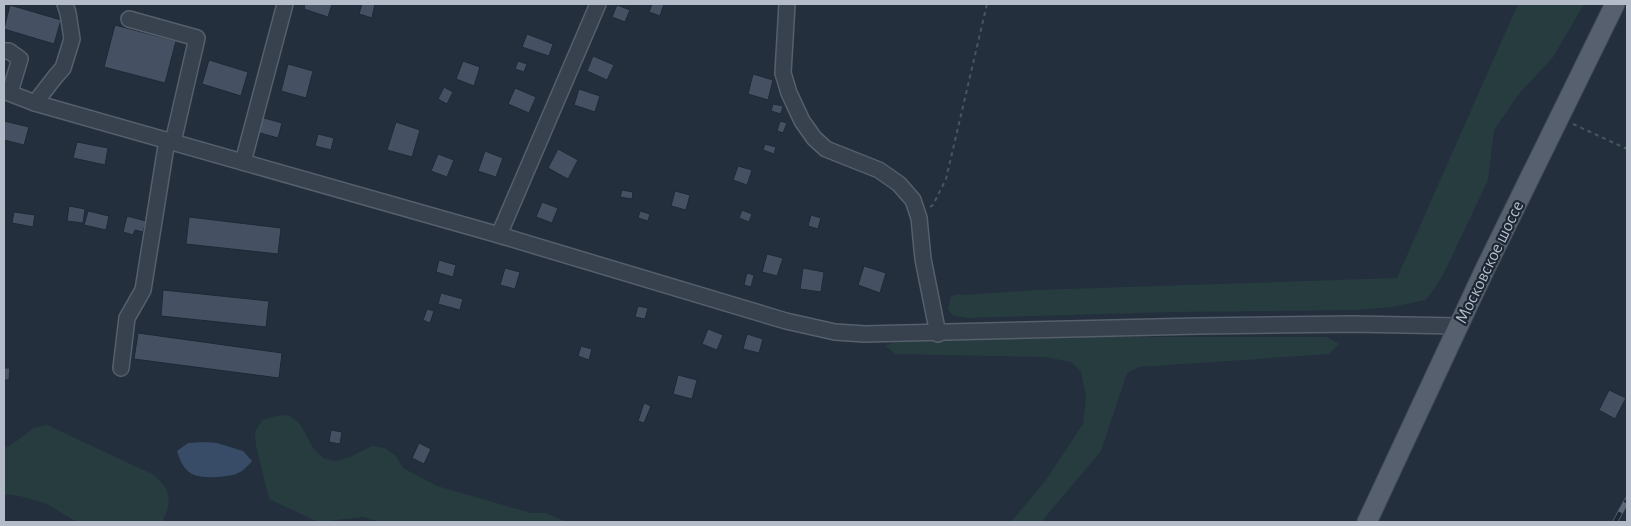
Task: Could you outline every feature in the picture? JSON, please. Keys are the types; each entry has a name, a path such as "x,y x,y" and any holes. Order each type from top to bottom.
{"main road":[{"name":"Московское шоссе","path":"1367,522 1458,326 1615,4"}],"street":[{"path":"36,103 63,68 72,39 65,4"},
{"path":"243,162 285,4"},
{"path":"498,236 598,4"},
{"path":"787,4 784,73 789,93 802,121 814,138 826,149 879,170 899,184 913,200 919,218 923,259 938,334"},
{"path":"121,368 127,318 143,290 170,141 197,38 129,19"},
{"path":"4,51 9,51 20,59 7,92 36,103 812,328 865,334 938,334 1198,326 1353,324 1458,326"}],"path":[{"path":"919,218 933,205 946,179 987,4"},
{"path":"1560,117 1627,149"}],"green space":[{"path":"1518,4 1584,4 1553,57 1518,95 1494,130 1488,180 1443,275 1425,300 1392,307 1358,310 1172,312 966,318 952,315 948,309 951,296 958,294 1397,278"},
{"path":"1079,337 1327,337 1339,344 1329,354 1139,367 1127,373 1101,451 1041,522 1011,522 1046,480 1083,424 1086,398 1081,371 1071,362 1044,357 896,354 885,346 898,341"},
{"path":"289,415 300,424 313,448 323,458 335,461 348,458 372,446 385,448 396,456 403,468 437,486 531,513 545,513 568,522 381,522 363,517 318,522 269,499 256,446 255,432 262,420"},
{"path":"47,425 152,474 158,479 166,490 169,501 162,522 77,522 47,504 20,496 4,494 4,448 10,446 34,428"}],"water":[{"path":"188,443 217,443 243,451 252,461 244,470 233,475 218,477 196,476 184,467 177,451"}],"building":[{"path":"305,4 332,4 328,17 304,9"},
{"path":"362,4 375,4 372,18 359,14"},
{"path":"652,4 664,4 660,16 649,12"},
{"path":"10,5 61,20 54,44 4,29"},
{"path":"617,5 630,10 625,22 612,17"},
{"path":"115,25 176,41 165,83 104,67"},
{"path":"527,34 553,44 549,56 522,47"},
{"path":"593,56 614,65 607,80 587,71"},
{"path":"209,60 248,72 241,96 202,84"},
{"path":"463,61 480,67 474,86 456,79"},
{"path":"518,61 527,64 524,72 515,69"},
{"path":"288,64 313,71 306,98 281,91"},
{"path":"753,74 773,80 768,100 748,94"},
{"path":"444,87 453,92 447,104 438,99"},
{"path":"515,88 536,97 529,113 508,104"},
{"path":"579,89 600,96 595,112 574,105"},
{"path":"773,104 783,106 781,114 771,111"},
{"path":"257,116 282,123 278,138 253,131"},
{"path":"4,121 29,127 24,145 4,140"},
{"path":"780,121 787,123 783,133 777,131"},
{"path":"396,122 420,130 412,157 387,150"},
{"path":"318,134 334,138 331,150 315,146"},
{"path":"77,142 108,148 105,165 73,158"},
{"path":"765,144 776,147 774,154 763,150"},
{"path":"558,149 578,160 568,179 548,168"},
{"path":"485,151 503,158 496,177 478,171"},
{"path":"438,154 454,160 447,177 431,171"},
{"path":"738,166 752,170 747,185 733,180"},
{"path":"622,190 633,192 632,199 620,197"},
{"path":"675,191 690,195 686,210 671,206"},
{"path":"542,202 558,208 552,223 536,217"},
{"path":"69,206 85,209 83,223 67,221"},
{"path":"742,210 752,214 749,222 739,218"},
{"path":"88,211 109,216 106,230 84,225"},
{"path":"640,211 650,214 648,221 638,218"},
{"path":"14,212 35,215 33,227 12,223"},
{"path":"811,215 821,218 818,229 808,226"},
{"path":"127,216 146,221 143,232 135,230 133,235 123,232"},
{"path":"189,217 281,228 278,254 186,244"},
{"path":"767,254 783,258 777,276 762,272"},
{"path":"439,260 456,265 453,277 436,272"},
{"path":"864,266 886,273 880,293 858,285"},
{"path":"505,268 520,272 515,289 500,285"},
{"path":"803,268 824,272 821,292 800,289"},
{"path":"747,273 754,275 751,287 744,285"},
{"path":"163,290 269,301 266,327 161,316"},
{"path":"441,293 463,299 460,310 438,304"},
{"path":"638,306 648,308 645,319 635,317"},
{"path":"427,309 434,311 430,323 423,320"},
{"path":"708,329 723,335 717,350 702,344"},
{"path":"138,333 282,353 279,378 134,359"},
{"path":"747,334 763,339 759,353 743,349"},
{"path":"581,346 592,349 589,360 578,356"},
{"path":"4,368 10,368 9,380 4,380"},
{"path":"678,375 697,380 692,399 673,394"},
{"path":"1609,390 1626,398 1615,419 1599,410"},
{"path":"644,403 651,406 644,423 638,421"},
{"path":"331,430 342,432 340,444 329,442"},
{"path":"419,443 431,449 424,464 412,458"}],"railway":[{"path":"1615,522 1627,500"}]}
